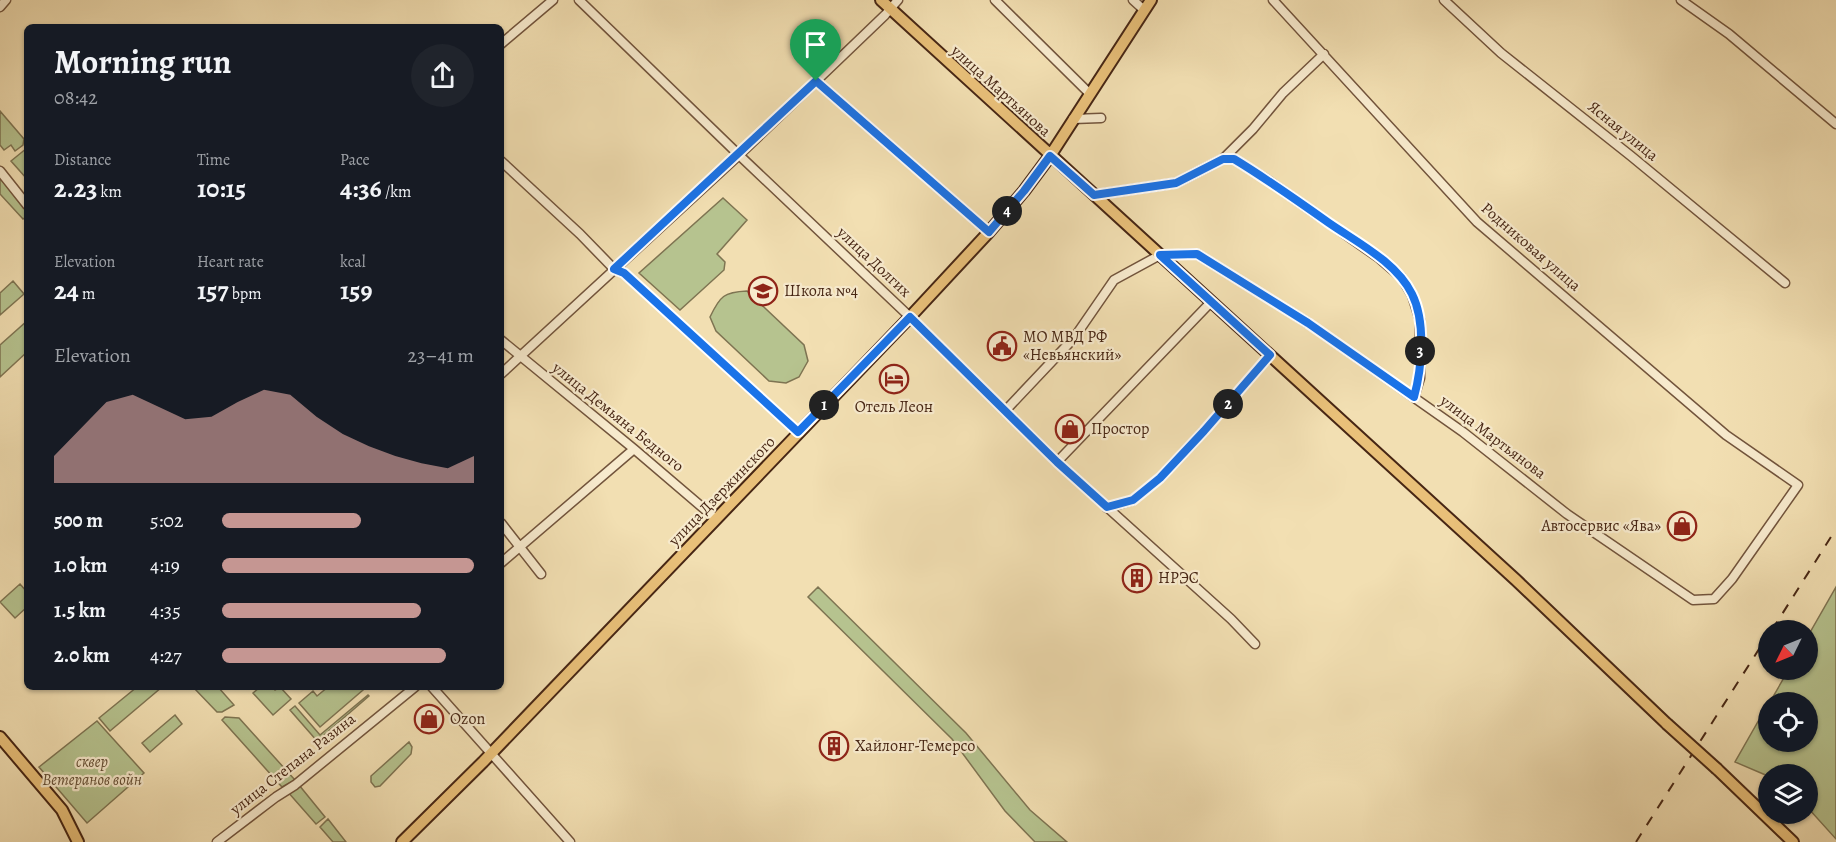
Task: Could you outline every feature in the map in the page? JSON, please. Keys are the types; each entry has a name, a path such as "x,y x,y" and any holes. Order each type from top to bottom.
{"main road":[{"name":"улица Мартьянова","path":"881,0 894,4 1050,156 1160,255"},
{"name":"улица Дзержинского","path":"402,842 491,753 989,232 1050,156 1151,0"},
{"path":"1160,255 1516,580 1793,842"},
{"path":"0,737 62,810 78,842"}],"street":[{"path":"0,7 6,0"},
{"path":"504,41 553,0"},
{"name":"улица Долгих","path":"579,0 910,317 1057,462 1231,619 1255,644"},
{"path":"995,0 1089,93"},
{"path":"1133,0 1144,10"},
{"name":"Родниковая улица","path":"1274,0 1477,222 1726,435 1798,485 1732,579 1714,599 1693,600"},
{"name":"Ясная улица","path":"1444,0 1501,53 1785,283"},
{"path":"1681,0 1729,34 1836,124"},
{"path":"504,371 739,155 894,4"},
{"path":"1094,195 1176,183 1223,159 1324,54"},
{"path":"816,81 989,232"},
{"path":"1073,119 1101,118"},
{"path":"1223,159 1234,159 1266,179 1379,258 1401,277 1413,295 1420,320 1420,378 1414,397"},
{"path":"504,164 614,269 624,273 798,432"},
{"path":"0,171 24,201"},
{"name":"улица Мартьянова","path":"1160,255 1197,254 1308,323 1463,432 1568,514 1693,600"},
{"path":"1005,411 1074,338 1114,280 1160,255"},
{"path":"1057,462 1212,301"},
{"name":"улица Демьяна Бедного","path":"504,343 716,519"},
{"path":"1107,507 1133,500 1160,478 1270,355"},
{"path":"504,560 634,449"},
{"path":"504,527 541,574"},
{"name":"улица Степана Разина","path":"217,842 295,785 411,690"},
{"path":"435,690 570,842"}],"green space":[{"path":"0,111 24,139 23,145 15,151 11,145 4,150 0,145"},
{"path":"24,150 24,176 11,161"},
{"path":"0,178 24,207 24,218 23,219 0,194"},
{"path":"723,198 747,220 717,254 725,262 724,270 680,310 639,273"},
{"path":"13,281 24,294 0,315 0,293"},
{"path":"747,291 804,345 808,361 799,377 786,383 769,381 716,331 710,317 720,300 728,294"},
{"path":"24,324 24,355 0,377 0,345"},
{"path":"20,584 24,589 24,610 15,618 0,602"},
{"path":"818,587 966,733 1030,810 1067,842 1035,842 1005,811 952,739 808,597"},
{"path":"1836,587 1836,839 1818,819 1818,764 1758,764 1758,772 1735,762 1758,722 1758,752 1818,752 1818,692 1776,692 1783,680 1818,680 1817,620"},
{"path":"133,690 158,690 110,731 99,718"},
{"path":"196,690 221,690 234,705 222,712 217,712"},
{"path":"256,690 283,690 291,699 273,715 253,693"},
{"path":"324,690 363,690 320,727 299,703 313,691 317,696"},
{"path":"368,695 317,741 290,710 295,706 320,735"},
{"path":"175,715 182,724 150,752 142,743"},
{"path":"225,717 239,718 295,780 282,787 222,720"},
{"name":"сквер Ветеранов войн","path":"97,721 144,773 87,823 39,767"},
{"path":"409,742 412,747 411,754 380,786 375,787 371,782 371,776"},
{"path":"299,785 325,817 316,824 287,791"},
{"path":"328,819 346,842 333,842 320,827"}],"railway":[{"path":"1778,620 1836,529"},
{"path":"1636,842 1758,651"}],"place":[{"name":"Школа №4","path":"763,291"},
{"name":"МО МВД РФ «Невьянский»","path":"1002,346"},
{"name":"Отель Леон","path":"894,379"},
{"name":"Простор","path":"1070,429"},
{"name":"Автосервис «Ява»","path":"1682,526"},
{"name":"НРЭС","path":"1137,578"},
{"name":"Ozon","path":"429,719"},
{"name":"Хайлонг-Темерсо","path":"834,746"}],"route":[{"path":"816,81 938,190 989,232 1050,156 1094,195 1176,183 1223,159 1234,159 1379,258 1401,277 1413,295 1420,320 1420,378 1414,397 1308,323 1197,254 1160,255 1270,355 1160,478 1133,500 1107,507 1057,462 910,317 798,432 624,273 614,269 816,81"}]}
